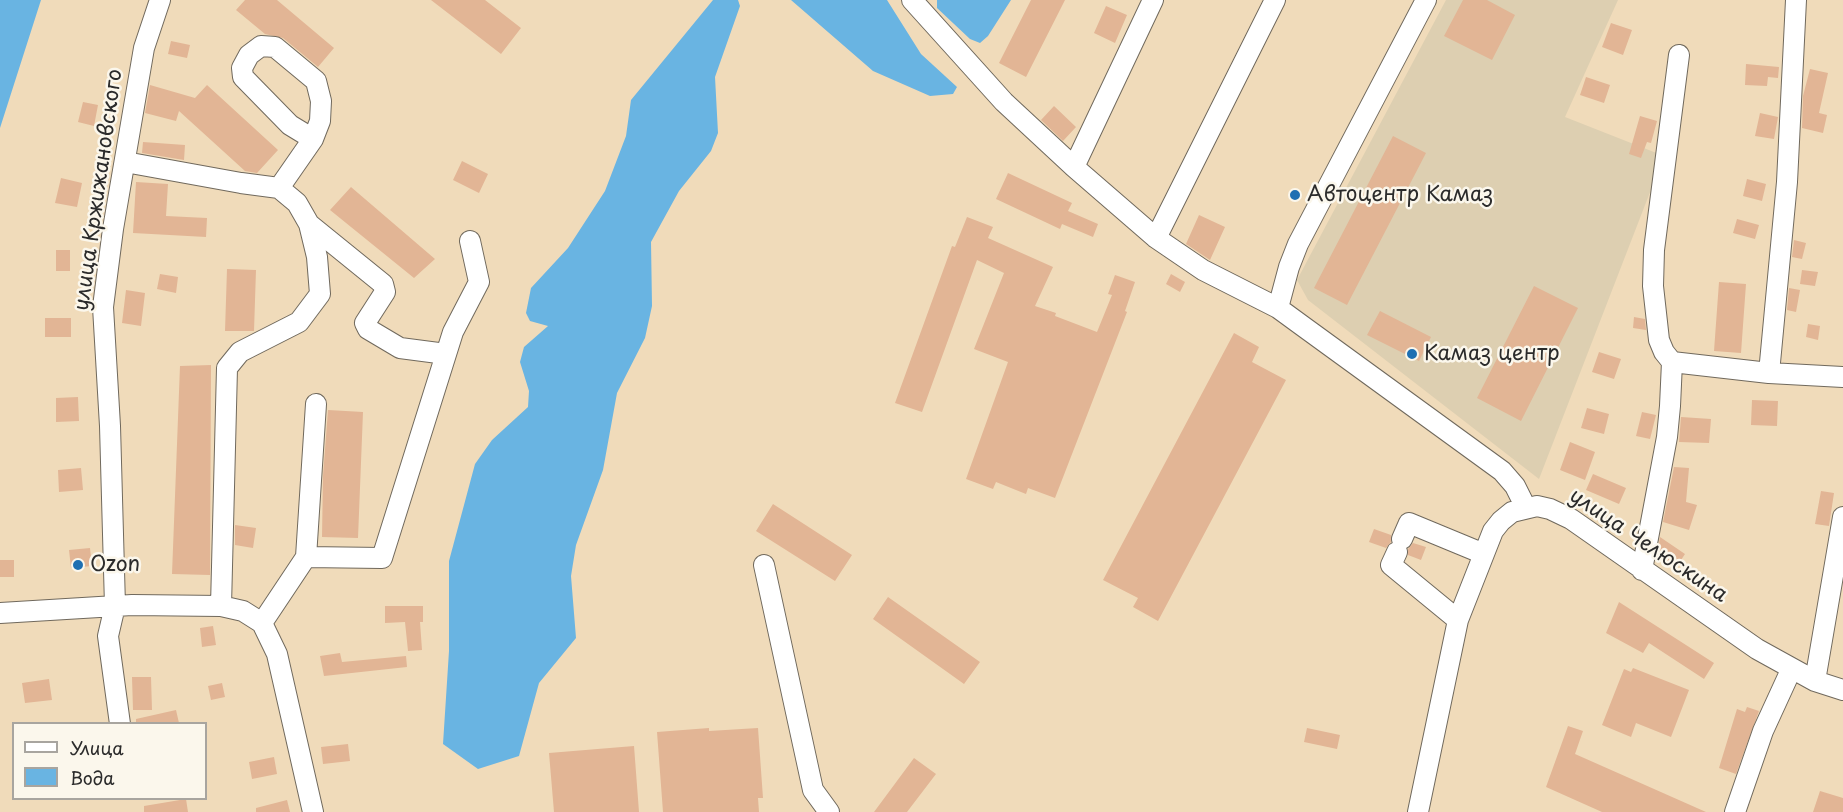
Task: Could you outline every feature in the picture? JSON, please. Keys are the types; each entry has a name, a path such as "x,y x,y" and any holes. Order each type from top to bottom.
{"street":[{"name":"улица Кржижановского","path":"120,722 108,636 115,606 104,307 144,48 160,0"},
{"path":"912,0 1004,102 1156,238 1203,270 1278,308 1502,471 1515,486 1526,508 1512,512 1493,531 1458,620 1418,812"},
{"path":"1074,167 1153,0"},
{"path":"1156,238 1275,0"},
{"path":"1278,308 1289,267 1299,244 1426,0"},
{"path":"1769,373 1787,182 1796,0"},
{"path":"279,188 313,139 320,121 321,101 316,81 275,47 261,46 249,55 242,68 243,77 290,125 313,139"},
{"path":"1642,570 1667,437 1672,362 1664,352 1659,340 1653,286 1654,250 1679,55"},
{"path":"125,162 279,188 297,203 309,224 317,257 320,294 299,322 240,352 227,368 221,606"},
{"path":"309,224 382,284 385,292 365,324 368,329 400,348 447,354"},
{"path":"306,557 382,558 453,332 479,282 470,241"},
{"path":"1672,362 1769,373 1843,377"},
{"path":"262,623 306,557 316,404"},
{"name":"улица Челюскина","path":"1526,508 1537,506 1550,509 1571,519 1757,649 1791,670 1843,690"},
{"path":"1815,681 1843,517"},
{"path":"1458,620 1391,565 1409,523 1484,554"},
{"path":"764,565 813,790 829,812"},
{"path":"0,613 115,606 221,606 243,611 262,623 277,654 313,812"},
{"path":"1735,812 1763,731 1791,670"}],"shaded area":[{"path":"1446,0 1618,0 1565,117 1664,156 1539,479 1308,300 1297,280"}],"water":[{"path":"0,0 41,0 0,128"},
{"path":"713,0 738,0 740,6 715,77 718,133 711,151 679,191 651,242 652,306 645,338 617,393 603,470 576,545 571,576 576,638 539,683 519,756 478,769 443,744 449,651 449,561 475,464 492,440 528,407 529,391 520,362 524,347 548,326 530,321 526,313 531,288 568,248 605,191 626,136 631,100"},
{"path":"791,0 887,0 921,54 957,87 953,94 930,96 873,71"},
{"path":"937,0 1011,0 988,36 980,43 970,39 937,8"}],"building":[{"path":"245,0 277,0 334,48 318,67 283,38 265,34 236,10"},
{"path":"431,0 485,0 521,28 501,54"},
{"path":"1031,0 1065,0 1026,77 999,63"},
{"path":"1463,0 1487,0 1515,15 1492,60 1444,36"},
{"path":"1106,6 1127,15 1115,43 1094,33"},
{"path":"1611,23 1632,30 1623,55 1602,47"},
{"path":"171,41 190,45 187,58 168,54"},
{"path":"1746,64 1779,67 1778,78 1768,77 1767,86 1745,85"},
{"path":"1810,69 1828,73 1819,113 1827,115 1823,133 1802,128 1803,96"},
{"path":"1586,77 1610,85 1604,103 1580,95"},
{"path":"150,85 195,98 207,85 278,150 257,173 245,171 179,111 176,121 145,113"},
{"path":"83,102 98,105 94,126 78,122"},
{"path":"1054,106 1076,127 1063,141 1041,120"},
{"path":"1760,113 1778,117 1774,139 1755,136"},
{"path":"1640,116 1657,121 1651,143 1647,142 1641,158 1629,154"},
{"path":"1393,136 1426,153 1347,305 1314,288"},
{"path":"143,142 185,145 184,160 142,153"},
{"path":"462,161 488,174 479,193 453,180"},
{"path":"1008,173 1072,203 1068,211 1098,224 1093,237 1062,224 1060,229 996,199"},
{"path":"61,178 82,183 77,207 55,203"},
{"path":"1747,179 1766,184 1762,201 1743,196"},
{"path":"136,182 168,184 166,216 207,218 206,237 133,233"},
{"path":"351,187 435,259 414,278 330,210"},
{"path":"1199,215 1225,227 1210,260 1186,244"},
{"path":"967,217 993,227 988,238 1053,267 1035,306 1056,313 1055,316 1097,332 1112,295 1108,294 1115,275 1135,282 1125,311 1127,312 1055,498 1028,488 1026,494 996,482 993,489 966,479 1008,362 974,349 1004,273 977,260 922,412 895,403 952,246 955,247"},
{"path":"1737,219 1759,225 1755,239 1733,233"},
{"path":"1794,240 1806,243 1802,259 1792,257"},
{"path":"56,250 70,250 70,271 56,271"},
{"path":"227,269 256,270 254,331 225,331"},
{"path":"1802,270 1818,272 1815,286 1800,284"},
{"path":"160,274 178,277 176,293 157,289"},
{"path":"1171,274 1185,282 1180,292 1166,284"},
{"path":"1719,282 1746,284 1741,353 1714,351"},
{"path":"1534,286 1578,308 1521,421 1477,398"},
{"path":"1789,288 1800,290 1796,312 1787,310"},
{"path":"126,290 145,293 141,326 122,323"},
{"path":"1380,311 1431,337 1419,361 1367,335"},
{"path":"1634,317 1645,319 1646,330 1633,328"},
{"path":"45,318 71,318 71,337 45,337"},
{"path":"1808,324 1820,326 1818,340 1806,337"},
{"path":"1234,333 1259,347 1252,362 1286,380 1158,621 1133,607 1138,598 1103,580"},
{"path":"1599,352 1621,359 1614,379 1592,372"},
{"path":"211,365 210,575 172,574 180,366"},
{"path":"78,397 79,421 56,422 56,398"},
{"path":"1752,400 1778,401 1777,426 1751,425"},
{"path":"1587,408 1609,414 1604,434 1581,428"},
{"path":"328,410 363,412 358,538 322,537 323,476"},
{"path":"1642,412 1656,415 1650,439 1636,436"},
{"path":"1681,417 1711,419 1709,443 1679,442"},
{"path":"1570,442 1595,452 1585,480 1560,470"},
{"path":"1674,467 1689,468 1686,502 1697,505 1689,530 1663,522"},
{"path":"81,468 83,490 59,492 58,470"},
{"path":"1593,474 1626,488 1619,504 1586,490"},
{"path":"1821,491 1834,493 1829,526 1815,524"},
{"path":"773,504 852,555 835,581 756,531"},
{"path":"235,525 256,528 253,548 235,545"},
{"path":"1374,529 1391,535 1391,542 1386,548 1369,542"},
{"path":"1660,537 1685,554 1675,569 1657,557"},
{"path":"1413,543 1426,547 1421,560 1408,555 1408,549"},
{"path":"90,548 92,566 71,568 69,550"},
{"path":"0,560 14,560 14,577 0,577"},
{"path":"888,597 980,662 964,684 873,619"},
{"path":"1619,602 1714,663 1704,679 1649,643 1643,653 1606,633"},
{"path":"385,606 423,606 423,622 420,622 422,650 408,651 405,622 385,623"},
{"path":"213,626 216,645 202,647 200,628"},
{"path":"340,653 342,662 406,656 407,667 324,676 320,656"},
{"path":"1633,668 1689,690 1671,737 1636,723 1631,737 1602,725 1624,669 1631,672"},
{"path":"132,677 151,677 152,710 133,710"},
{"path":"49,679 52,700 25,703 22,683"},
{"path":"222,683 225,697 211,700 208,686"},
{"path":"1747,707 1759,711 1736,774 1719,768 1737,709 1745,712"},
{"path":"176,710 179,722 136,722 136,719"},
{"path":"1568,726 1583,731 1575,754 1706,812 1602,812 1546,787"},
{"path":"709,728 709,731 758,728 763,798 758,798 759,812 663,812 657,732"},
{"path":"1307,728 1340,735 1337,749 1304,742"},
{"path":"348,744 350,761 323,764 321,747"},
{"path":"634,746 639,812 554,812 549,753"},
{"path":"274,757 277,774 252,779 249,762"},
{"path":"914,758 936,774 907,812 874,812"},
{"path":"1820,791 1843,798 1843,812 1813,812"},
{"path":"186,800 188,812 144,812 144,806"},
{"path":"287,800 290,812 256,812 256,808"}],"place":[{"name":"Автоцентр Камаз","path":"1295,195"},
{"name":"Камаз центр","path":"1412,354"},
{"name":"Ozon","path":"78,565"}]}
